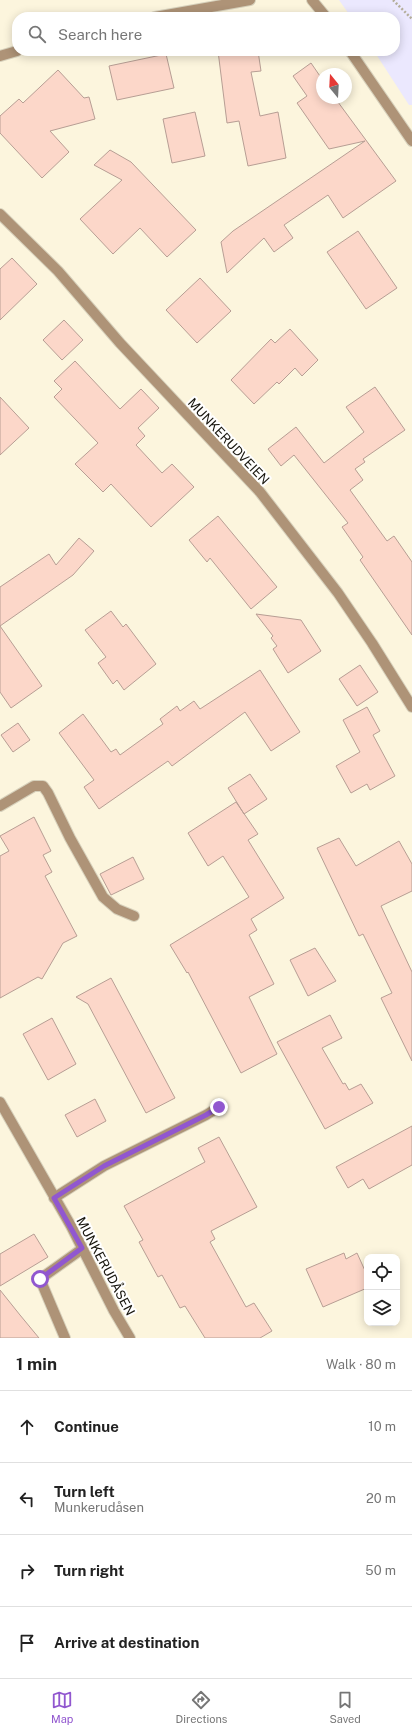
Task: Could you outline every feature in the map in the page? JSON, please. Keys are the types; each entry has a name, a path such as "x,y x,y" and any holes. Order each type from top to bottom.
{"street":[{"path":"183,12 250,0"},
{"path":"312,0 322,12"},
{"path":"0,56 12,52"},
{"path":"353,56 412,141"},
{"name":"MUNKERUDVEIEN","path":"0,214 58,272 120,343 260,492 338,593 372,643 412,707"},
{"path":"0,806 34,786 43,786 103,897 117,909 134,916"},
{"name":"MUNKERUDÅSEN","path":"0,1102 82,1248 114,1311 130,1338"},
{"path":"54,1198 104,1166 219,1107"},
{"path":"65,1338 40,1279 82,1248"}],"path":[{"path":"393,0 412,19"}],"shaded area":[{"path":"339,0 412,0 412,105 409,105 377,56 400,56 400,12 347,12"}],"building":[{"path":"156,56 166,56 174,88 117,100 109,66"},
{"path":"219,56 259,56 261,71 251,72 260,116 278,112 286,158 248,166 239,121 227,123"},
{"path":"311,63 316,70 316,104 339,104 396,181 343,218 328,195 284,225 293,238 274,252 264,238 227,273 221,242 233,231 365,141 329,149 297,103 307,96 293,76"},
{"path":"58,70 84,98 89,97 95,119 50,131 69,152 42,178 0,133 0,116 19,99 23,103"},
{"path":"195,112 205,156 172,163 163,119"},
{"path":"110,150 131,162 196,230 167,257 140,228 113,254 80,219 122,180 94,165"},
{"path":"358,231 397,288 366,309 327,252"},
{"path":"12,258 37,284 0,320 0,269"},
{"path":"200,278 231,311 197,343 166,310"},
{"path":"64,320 83,340 62,360 43,340"},
{"path":"290,329 318,360 302,376 295,368 279,384 277,382 254,404 231,380 271,339 275,343"},
{"path":"75,361 120,409 141,389 159,408 138,428 145,436 136,445 162,473 172,464 194,487 151,527 111,484 103,492 75,464 98,443 54,397 62,389 54,381"},
{"path":"375,387 405,430 363,459 365,462 355,469 363,480 350,490 387,541 394,536 412,562 412,635 360,560 363,557 342,527 348,523 294,455 281,466 268,449 296,427 324,463 364,432 346,407"},
{"path":"0,397 29,428 0,455"},
{"path":"218,516 277,587 251,609 210,558 207,562 189,540"},
{"path":"79,538 94,551 73,575 0,626 0,587 49,554 56,565"},
{"path":"111,611 123,627 126,624 156,664 124,690 117,680 113,684 98,663 106,657 85,630"},
{"path":"256,614 301,620 321,651 288,673 273,649 277,646 271,638 273,636"},
{"path":"0,626 42,686 11,708 0,692"},
{"path":"360,665 378,692 357,706 339,679"},
{"path":"260,670 300,732 271,751 245,712 172,766 168,761 99,809 84,787 94,780 59,733 83,714 111,752 116,749 120,755 163,724 160,719 177,706 180,711 194,701 200,709"},
{"path":"367,707 380,731 373,735 395,776 370,790 367,784 351,793 336,766 360,752 343,720"},
{"path":"18,723 30,740 13,752 1,735"},
{"path":"250,774 267,799 244,814 228,788"},
{"path":"236,802 258,834 248,840 284,898 251,919 257,930 249,935 274,984 249,997 277,1054 241,1073 188,972 187,973 170,945 249,897 223,856 208,866 188,833"},
{"path":"34,817 51,851 43,855 52,872 45,876 77,936 63,943 42,979 38,977 0,998 0,856 9,851 0,836"},
{"path":"339,838 356,866 399,841 412,864 412,891 381,906 412,972 412,1061 381,998 392,993 363,934 359,936 317,848"},
{"path":"133,857 144,879 111,895 100,874"},
{"path":"315,948 336,981 308,996 290,960"},
{"path":"111,978 175,1098 146,1113 88,1004 76,997"},
{"path":"330,1015 342,1038 322,1048 343,1084 345,1083 349,1090 361,1084 373,1103 325,1129 277,1042"},
{"path":"52,1018 76,1064 48,1080 23,1034"},
{"path":"95,1099 106,1121 77,1137 65,1115"},
{"path":"412,1126 412,1165 369,1189 363,1179 348,1188 336,1167"},
{"path":"219,1137 257,1207 211,1231 215,1239 210,1242 246,1307 254,1303 272,1331 260,1338 205,1338 185,1306 180,1308 162,1275 158,1277 139,1242 143,1240 124,1206 205,1162 198,1148"},
{"path":"34,1234 48,1257 0,1286 0,1254"},
{"path":"344,1253 346,1259 357,1253 364,1268 364,1289 323,1307 306,1269"},
{"path":"0,1290 20,1315 39,1338 0,1338"}],"route":[{"path":"40,1279 82,1248 54,1198 80,1183 104,1166 219,1107"}]}
